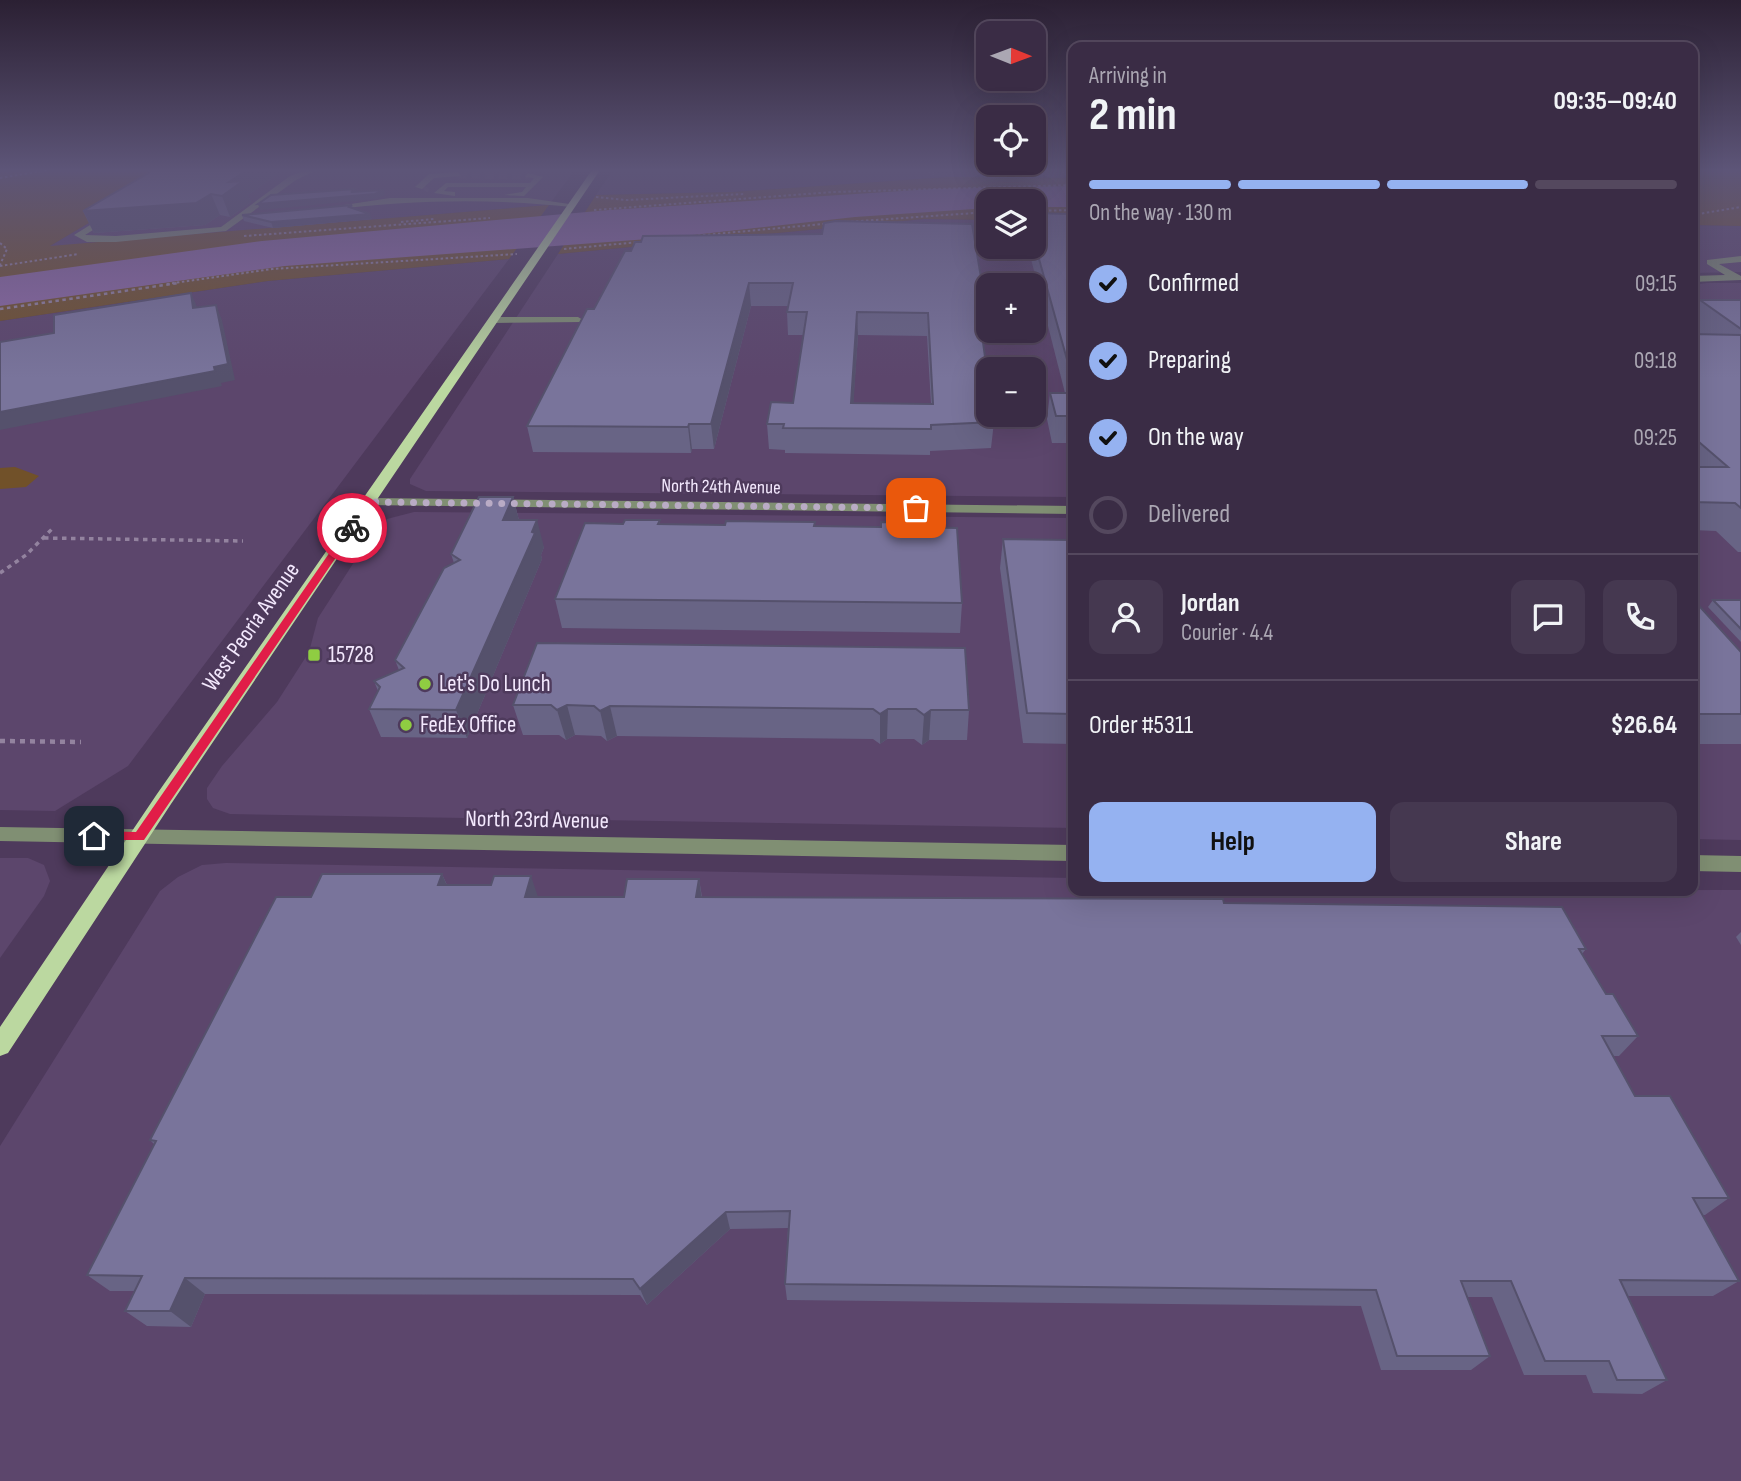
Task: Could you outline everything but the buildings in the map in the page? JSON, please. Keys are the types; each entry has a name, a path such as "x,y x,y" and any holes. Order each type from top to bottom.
{"main road":[{"name":"West Peoria Avenue","path":"0,1046 139,837 548,239"}],"street":[{"path":"1738,278 1710,262 1741,259"},
{"path":"1698,279 1738,278"},
{"path":"493,320 579,320"},
{"name":"North 24th Avenue","path":"369,502 1068,510"},
{"name":"North 23rd Avenue","path":"0,834 1068,853"},
{"path":"1698,863 1741,864"}],"path":[{"path":"566,248 650,241"},
{"path":"0,243 7,249 0,265"},
{"path":"0,265 87,253"},
{"path":"0,309 272,269 380,260 508,254"},
{"path":"0,573 53,528"},
{"path":"44,538 243,541"},
{"path":"0,741 81,742"}],"shaded area":[{"path":"0,239 62,239 50,246 134,239 524,239 509,259 268,281 0,321"},
{"path":"61,239 142,239 48,247"},
{"path":"283,239 647,239 285,266 0,306 0,277"},
{"path":"568,239 714,239 558,254"},
{"path":"714,239 976,239 976,259 1046,259 1046,239 1068,239 1068,497 426,491 410,484 410,479 558,254"},
{"path":"1698,239 1741,239 1741,272 1698,273"},
{"path":"509,259 128,766 55,811 0,810 0,321 268,281"},
{"path":"1741,283 1741,840 1698,839 1698,284"},
{"path":"15,467 39,476 26,487 0,489 0,468"},
{"path":"414,512 1068,518 1068,828 230,814 213,808 207,799 207,788 222,766 277,702 309,652 318,618 376,528 387,519"},
{"path":"0,858 28,858 44,865 50,881 44,896 0,958"},
{"path":"226,863 1068,878 1068,896 1698,896 1698,890 1741,890 1741,1481 0,1481 0,1146 160,891 178,877 202,865"}],"way so far":[{"path":"352,528 369,502 916,508"}],"place":[{"name":"15728","path":"314,655"},
{"name":"Let's Do Lunch","path":"425,684"},
{"name":"FedEx Office","path":"406,725"}],"route":[{"path":"94,836 139,837 352,528"}]}
